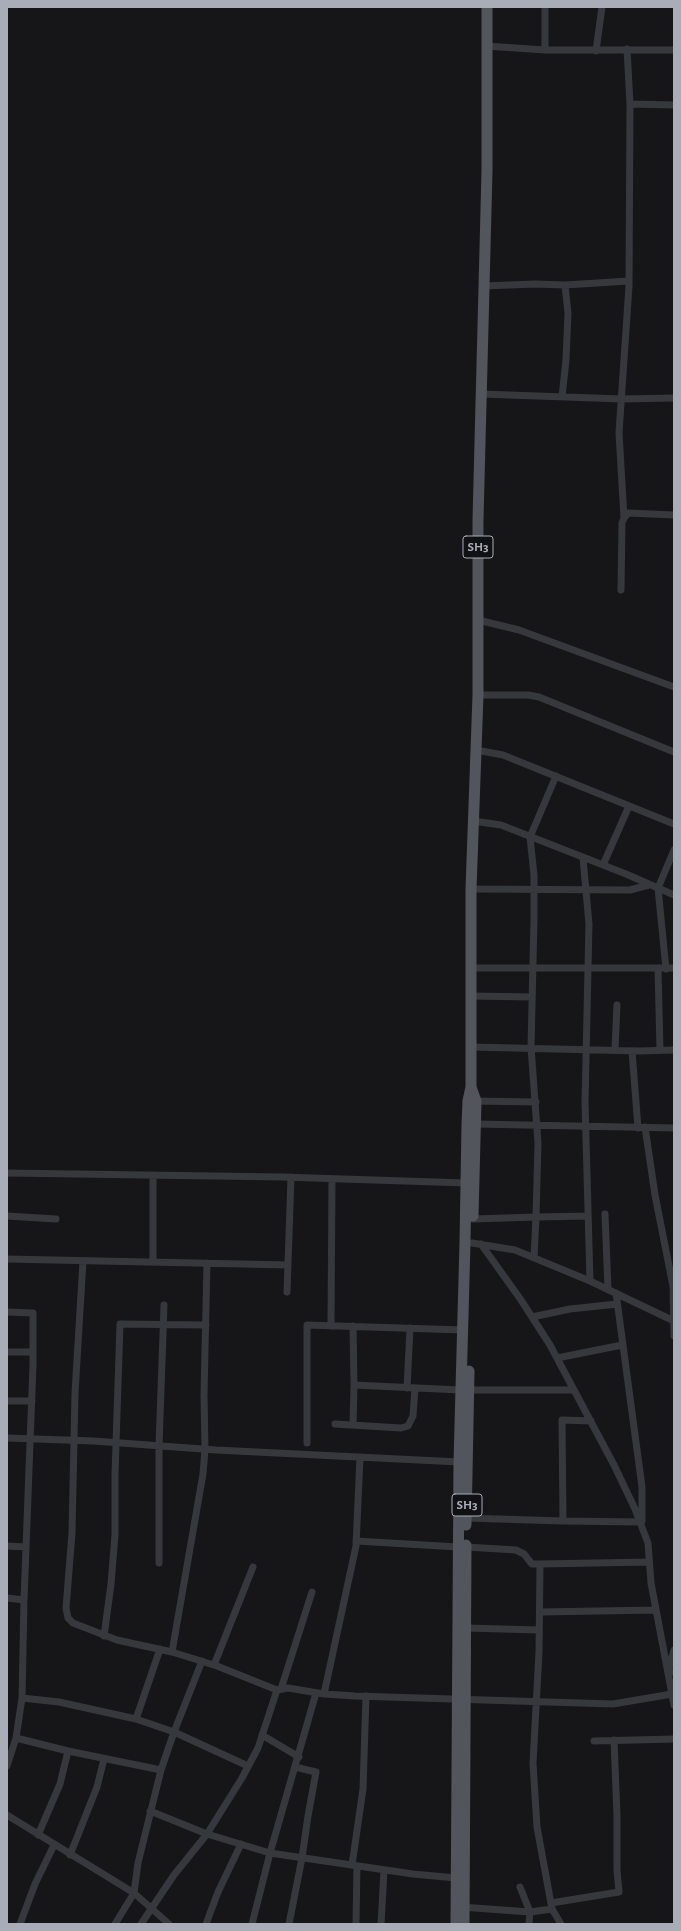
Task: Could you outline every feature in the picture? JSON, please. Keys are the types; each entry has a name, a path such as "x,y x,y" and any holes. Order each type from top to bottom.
{"main road":[{"name":"SH3","path":"464,1924 456,1878 461,1700 466,1628 459,1462 476,1244 473,1219 476,1124 471,1087 470,968 471,889 478,695 478,520 487,171 487,7"},
{"name":"SH3","path":"456,1924 460,1907 462,1547 466,1518 462,1330 466,1183 472,1101"}],"street":[{"path":"545,7 545,50"},
{"path":"596,51 602,7"},
{"path":"486,46 545,50 674,50"},
{"path":"621,590 622,523 624,518 619,450 629,281 630,104 627,49"},
{"path":"630,104 674,105"},
{"path":"483,286 535,284 565,285 629,281"},
{"path":"562,397 568,314 565,285"},
{"path":"482,394 622,399 674,398"},
{"path":"624,518 628,514 637,513 674,515"},
{"path":"478,620 519,630 674,688"},
{"path":"478,695 539,697 674,752"},
{"path":"476,750 503,755 674,824"},
{"path":"534,1258 537,1126 531,1047 534,889 530,837 556,776"},
{"path":"603,865 629,806"},
{"path":"473,821 501,825 674,895"},
{"path":"660,1050 662,969 658,888 674,850"},
{"path":"583,858 588,924 589,969 586,1128 590,1281"},
{"path":"471,889 637,889 649,885"},
{"path":"470,968 674,968"},
{"path":"470,996 532,996"},
{"path":"615,1049 617,1005"},
{"path":"471,1047 587,1048 632,1051 674,1050"},
{"path":"632,1051 642,1128 673,1286 674,1336"},
{"path":"472,1101 536,1102"},
{"path":"476,1124 586,1128 674,1128"},
{"path":"7,1173 466,1183"},
{"path":"153,1176 153,1262"},
{"path":"286,1292 291,1178"},
{"path":"331,1326 332,1179"},
{"path":"605,1214 608,1290"},
{"path":"7,1216 56,1218"},
{"path":"473,1219 588,1216"},
{"path":"476,1244 515,1250 590,1281 673,1321"},
{"path":"476,1244 532,1317 557,1358 614,1465 641,1524 648,1543 649,1562 656,1610 671,1672"},
{"path":"7,1259 288,1265"},
{"path":"83,1261 74,1440 72,1533 66,1608 68,1618 73,1623 104,1636 172,1652 202,1661 279,1690 288,1688 324,1694 537,1703 613,1704 672,1694"},
{"path":"172,1652 203,1474 205,1449 207,1263"},
{"path":"616,1293 642,1487 641,1524"},
{"path":"532,1317 570,1309 617,1304"},
{"path":"159,1562 159,1446 162,1324 164,1305"},
{"path":"7,1312 33,1314 31,1439 24,1600 22,1698 16,1738 7,1766"},
{"path":"104,1636 110,1596 114,1542 120,1324 206,1326"},
{"path":"307,1443 307,1325 462,1330"},
{"path":"353,1425 354,1326"},
{"path":"335,1424 402,1428 408,1426 413,1416 410,1328"},
{"path":"557,1358 622,1345"},
{"path":"7,1352 33,1352"},
{"path":"354,1385 464,1390 574,1390"},
{"path":"7,1401 32,1401"},
{"path":"563,1522 562,1420 591,1421"},
{"path":"7,1438 74,1440 205,1449 459,1462"},
{"path":"324,1694 356,1542 360,1457"},
{"path":"466,1518 641,1524"},
{"path":"356,1542 516,1550 524,1554 530,1562 535,1565 649,1562"},
{"path":"7,1546 26,1547"},
{"path":"540,1564 537,1703 533,1763 537,1827 551,1906 560,1924"},
{"path":"214,1665 253,1567"},
{"path":"141,1924 174,1875 207,1834 258,1748 312,1592"},
{"path":"7,1598 24,1600"},
{"path":"540,1612 656,1610"},
{"path":"466,1628 539,1630"},
{"path":"136,1719 160,1649"},
{"path":"674,1650 671,1672 674,1705"},
{"path":"115,1924 134,1893 135,1879 161,1770 174,1732 202,1661"},
{"path":"252,1924 270,1853 299,1757 316,1693"},
{"path":"356,1924 354,1865 363,1789 366,1696"},
{"path":"22,1698 59,1702 136,1719 174,1732 248,1766"},
{"path":"262,1735 299,1757"},
{"path":"16,1738 104,1759 161,1770"},
{"path":"594,1741 674,1739"},
{"path":"460,1907 530,1912 551,1906 620,1892 617,1870 617,1815 614,1740"},
{"path":"38,1835 60,1784 68,1751"},
{"path":"70,1855 97,1787 104,1759"},
{"path":"289,1924 302,1858 316,1772 295,1767"},
{"path":"150,1811 207,1834 270,1853 384,1870 456,1878"},
{"path":"7,1815 134,1893 169,1924"},
{"path":"206,1924 218,1892 241,1844"},
{"path":"20,1924 35,1884 54,1845"},
{"path":"381,1924 384,1870"},
{"path":"520,1887 530,1912 529,1924"}]}
